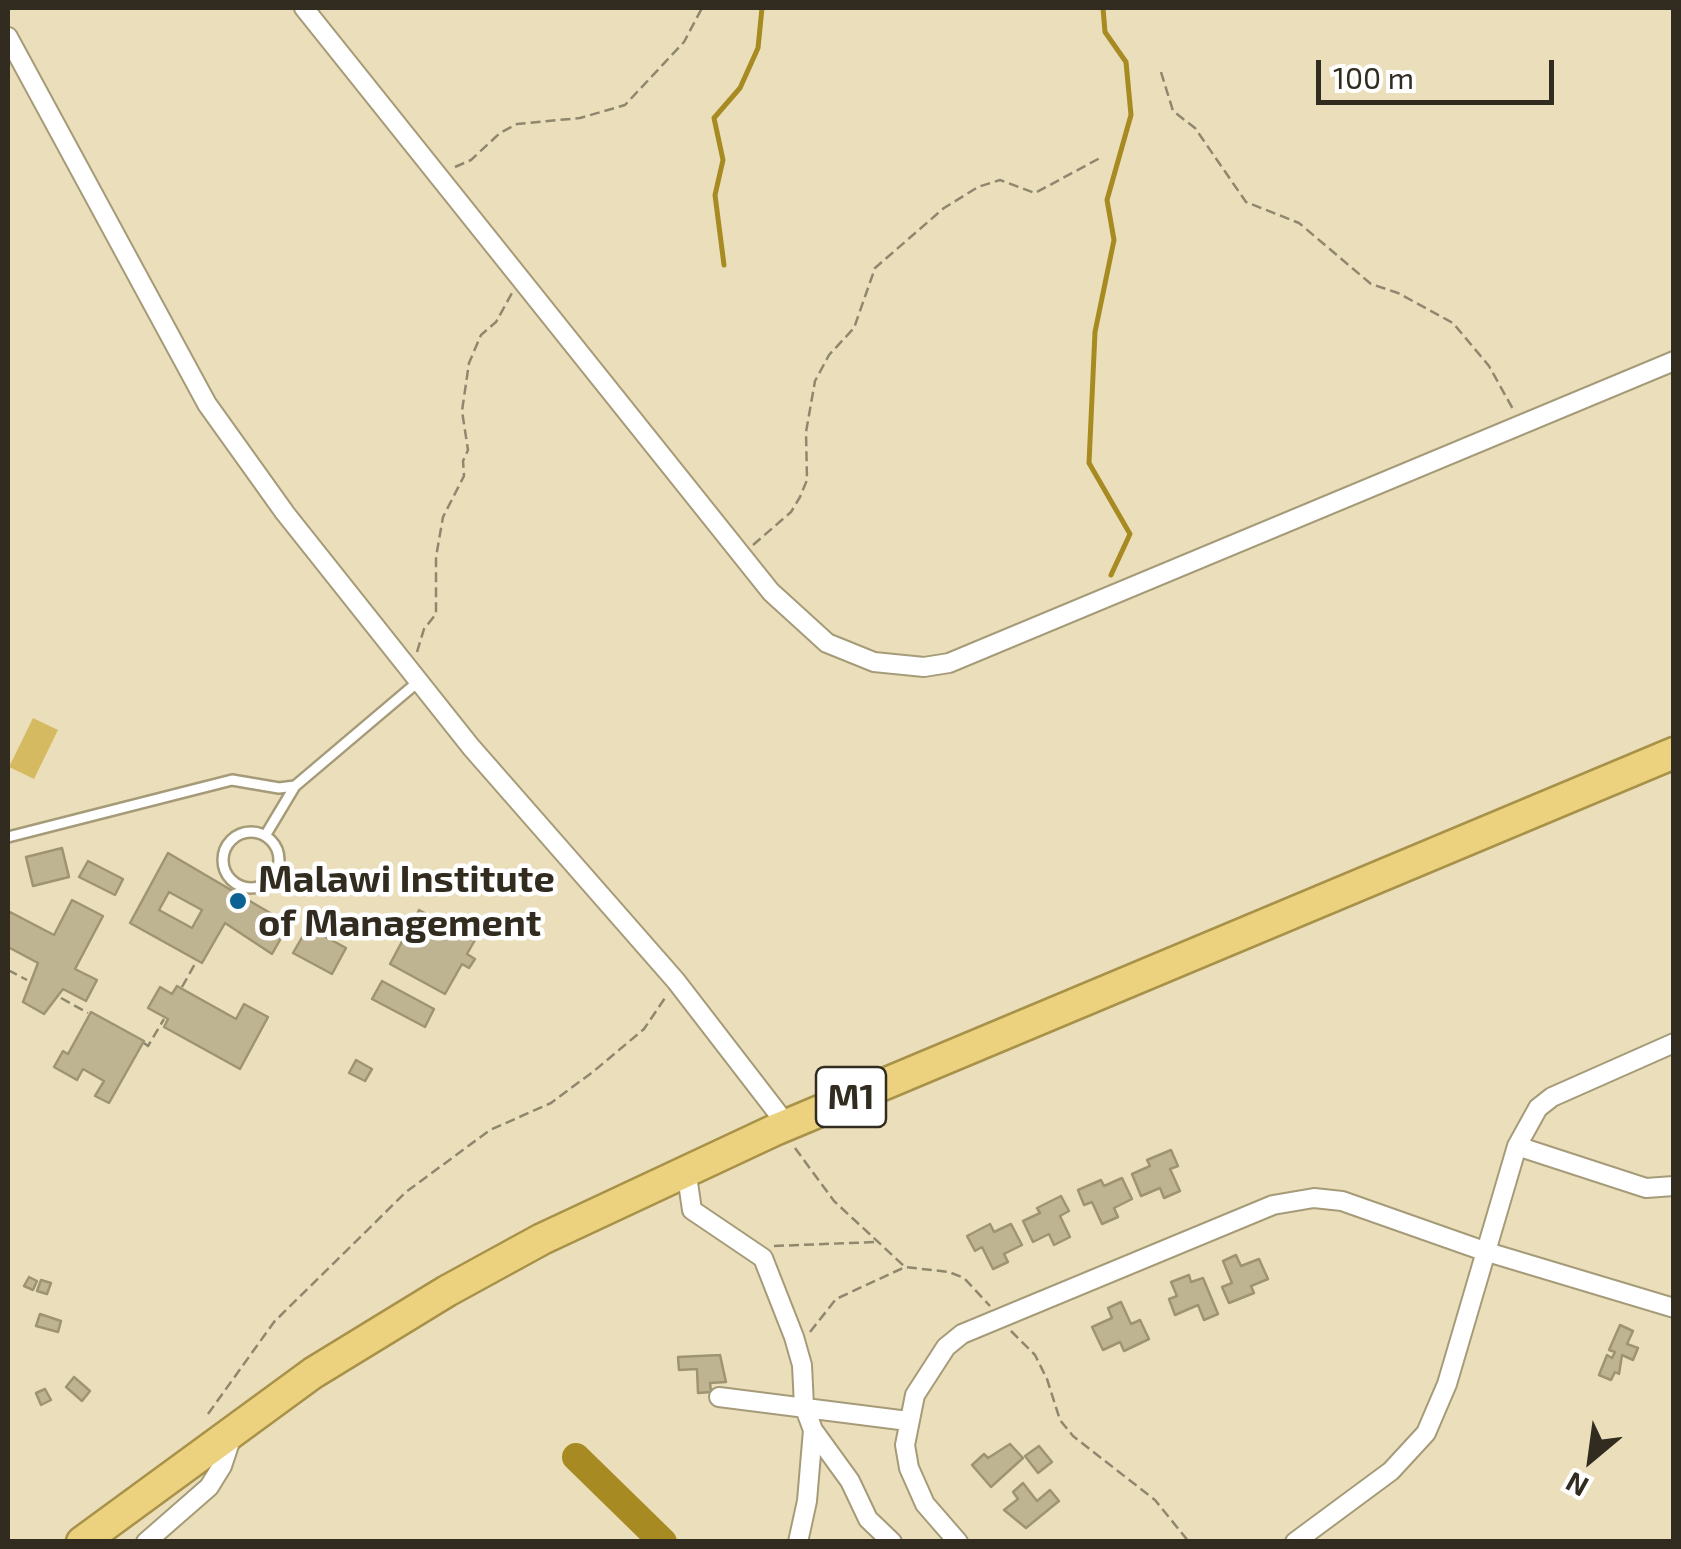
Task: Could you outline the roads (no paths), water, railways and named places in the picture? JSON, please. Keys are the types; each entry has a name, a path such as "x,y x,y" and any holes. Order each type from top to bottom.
{"highway":[{"name":"M1","path":"82,1542 222,1420 446,1291 686,1169 1674,753"}],"street":[{"path":"304,8 788,612 827,643 874,662 899,666 949,663 1674,361"},
{"path":"8,36 207,404 285,513 471,747 676,981 782,1127"},
{"path":"1295,1542 1391,1471 1426,1434 1448,1384 1517,1146 1544,1102 1674,1043"},
{"path":"1517,1146 1646,1188 1674,1186"},
{"path":"686,1169 692,1210 710,1226 742,1241 763,1258 773,1276 800,1357 804,1406 813,1430 850,1481 868,1519 892,1542"},
{"path":"958,1542 925,1504 905,1445 908,1421 933,1361 962,1334 1292,1200 1342,1202 1484,1251 1674,1308"},
{"path":"719,1397 908,1421"},
{"path":"146,1542 209,1487 222,1466 222,1420"},
{"path":"798,1542 809,1486 813,1430"}],"lane":[{"path":"266,836 295,786 413,673"},
{"path":"8,837 232,780 279,788 295,786"},
{"path":"241,833 266,836 278,852 272,880 254,888 235,884 222,861 227,844 241,833"}],"waterway":[{"path":"724,265 715,195 723,160 714,118 740,88 758,48 762,8"},
{"path":"1103,8 1105,32 1126,62 1131,115 1107,200 1114,240 1095,332 1089,463 1130,534 1111,575"},
{"path":"576,1457 663,1542"}],"place":[{"name":"Malawi Institute of Management","path":"238,901"}]}
